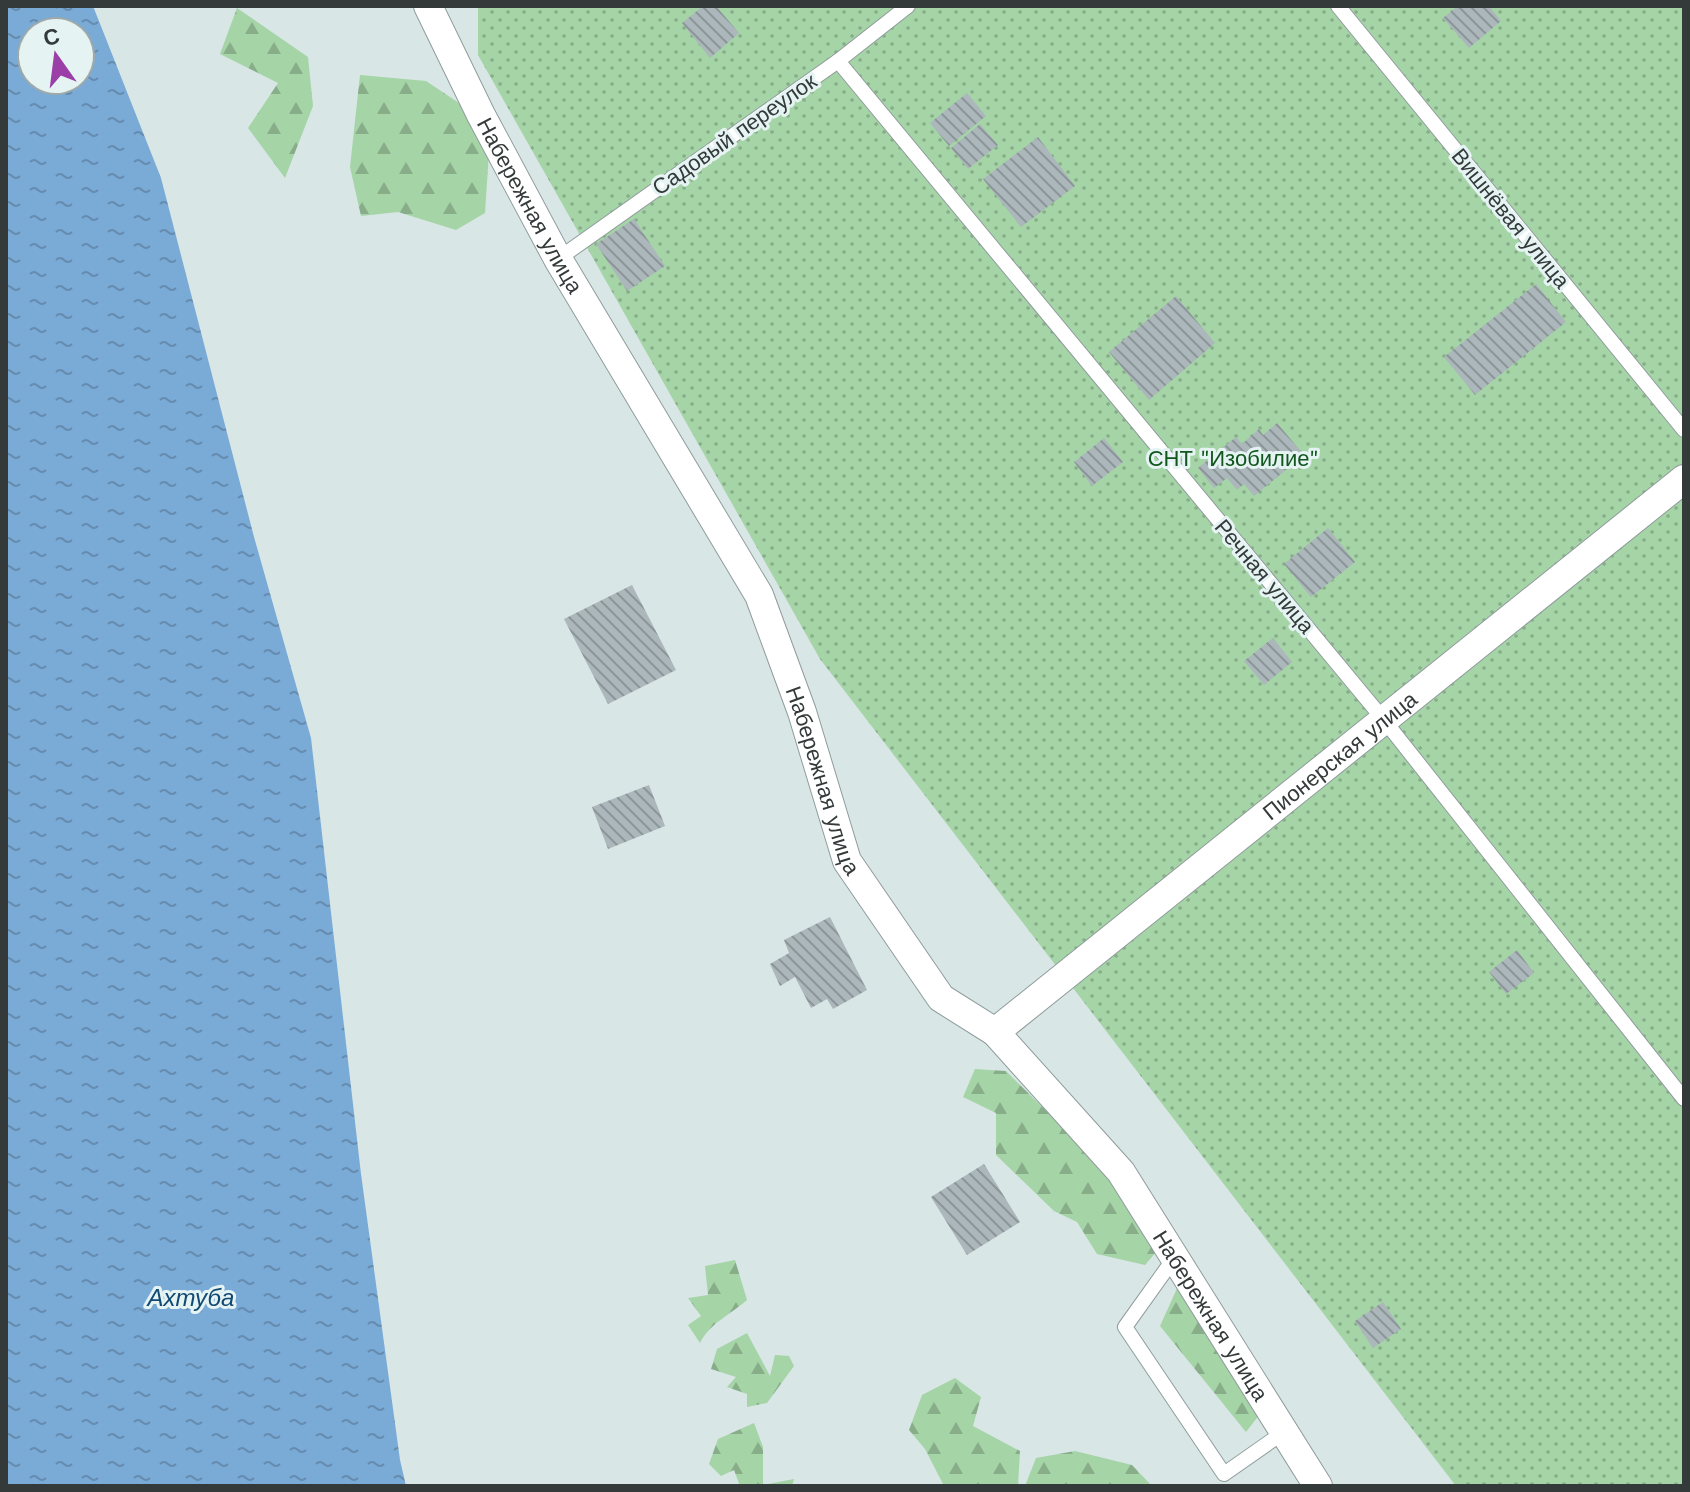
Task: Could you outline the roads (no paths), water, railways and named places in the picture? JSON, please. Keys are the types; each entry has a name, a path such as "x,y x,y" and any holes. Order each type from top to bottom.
{"street":[{"name":"Набережная улица","path":"428,6 481,115 558,259 759,595 802,712 847,861 941,998 995,1032 1121,1172 1318,1486"},
{"name":"Пионерская улица","path":"995,1032 1684,479"}],"lane":[{"name":"Садовый переулок","path":"558,259 838,61 908,6"},
{"name":"Вишнёвая улица","path":"1338,6 1684,430"},
{"name":"Речная улица","path":"838,61 1384,720 1684,1099"},
{"path":"1175,1257 1125,1327 1224,1474 1284,1432"}],"water":[{"name":"Ахтуба","path":"6,6 93,6 161,178 254,537 311,738 361,1174 406,1486 6,1486"}],"park label":[{"name":"СНТ \"Изобилие\"","path":"1233,458"}]}
